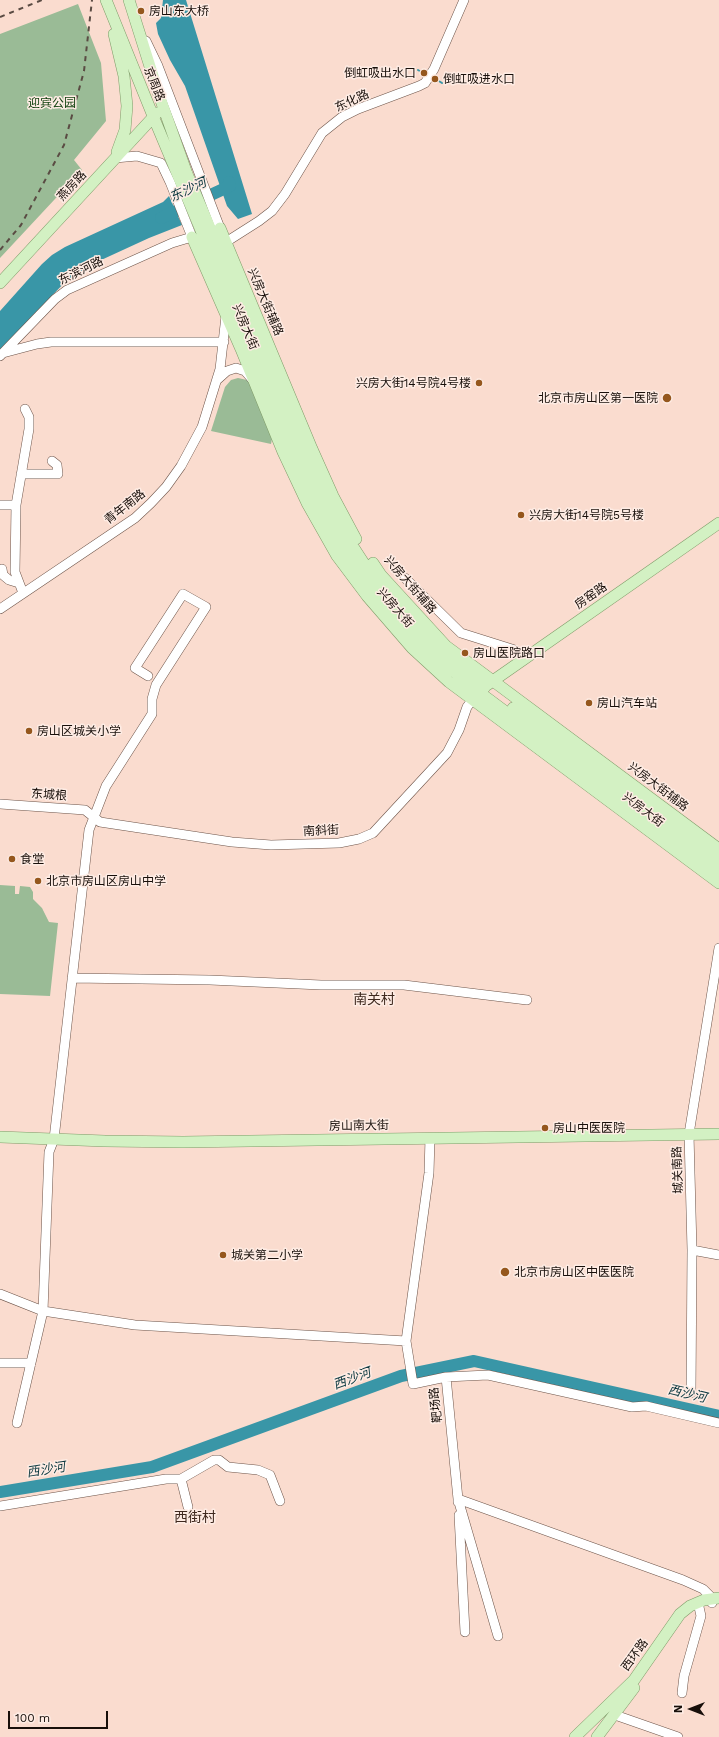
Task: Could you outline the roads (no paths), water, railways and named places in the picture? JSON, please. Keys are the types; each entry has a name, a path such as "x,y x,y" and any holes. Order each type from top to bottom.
{"main road":[{"name":"京周路","path":"106,0 153,116 182,175"},
{"path":"106,0 124,76 127,106 125,130 115,158"},
{"name":"京周路","path":"129,0 163,107 182,175"},
{"name":"燕房路","path":"0,283 153,116 163,107"},
{"path":"182,175 208,232 226,242"},
{"name":"兴房大街","path":"208,232 222,280 311,487 341,545 369,584 388,607 442,652 482,690 719,883"},
{"name":"兴房大街","path":"208,232 226,316 285,456 307,504 337,556 366,596 420,655 449,682 482,690 568,748 719,860"},
{"name":"兴房大街","path":"208,232 257,339 325,499 350,542 376,582 417,632"},
{"name":"兴房大街辅路","path":"226,242 313,452 333,496 355,537 381,575 446,646 482,690 563,734 719,849"},
{"path":"222,280 226,316"},
{"path":"257,339 258,319"},
{"path":"285,456 311,487"},
{"name":"房窑路","path":"482,690 719,523"},
{"path":"366,596 388,607"},
{"path":"420,655 417,632 436,635"},
{"name":"兴房大街","path":"482,690 719,870"},
{"path":"563,734 568,748"},
{"name":"房山南大街","path":"0,1137 183,1142 719,1134"},
{"name":"西环路","path":"597,1737 679,1622 688,1613 698,1607 716,1601"},
{"name":"西环路","path":"575,1737 634,1680 680,1614 696,1603 716,1601"}],"street":[{"name":"东化路","path":"226,242 260,221 272,211 285,194 322,133 342,117 425,83 434,68 464,0"},
{"path":"136,21 158,66 182,175 208,232"},
{"path":"115,158 137,156 160,163 182,175"},
{"name":"东滨河路","path":"2,354 55,299 67,290 172,243 208,232"},
{"name":"青年南路","path":"0,609 135,518 151,503 182,466 202,427 216,381 224,342 226,316"},
{"path":"2,354 37,344 51,342 224,342"},
{"path":"216,381 227,370 236,368 245,371 254,382"},
{"path":"23,593 15,572 16,505 26,455 29,429 29,417 25,410"},
{"path":"21,474 58,474 57,465 52,461"},
{"path":"0,505 16,505"},
{"path":"2,570 3,575 9,580 19,583"},
{"path":"405,578 461,633 515,650 525,659"},
{"path":"17,1423 43,1311 49,1152 54,1139 89,830 106,786 152,714 152,699 156,685 206,607 184,594 135,668 148,676"},
{"name":"南斜街","path":"93,817 100,822 232,842 271,845 339,842 359,839 373,833 447,753 459,730 467,707 482,690"},
{"name":"东城根","path":"0,804 85,810 93,817"},
{"name":"城关南路","path":"691,1393 692,1250 689,1134 719,948"},
{"path":"72,978 210,980 321,985 404,985 526,1000"},
{"name":"靶场路","path":"430,1138 429,1174 406,1341 413,1384 446,1377 458,1499 498,1636"},
{"path":"692,1250 719,1255"},
{"path":"0,1294 43,1311 135,1325 406,1341"},
{"path":"0,1363 31,1363"},
{"path":"446,1377 488,1375 632,1407 646,1406 719,1423"},
{"path":"0,1506 166,1479 181,1479 214,1460 220,1460 228,1467 258,1470 270,1475 280,1501"},
{"path":"181,1479 188,1507"},
{"path":"466,1632 458,1499 683,1580 703,1589 716,1601"},
{"path":"682,1693 684,1676 701,1616 698,1607"},
{"path":"614,1715 678,1737"}],"water":[{"path":"163,0 186,0 252,214 238,219 227,206 185,86 170,60 158,34 156,23 161,18"},
{"path":"169,196 182,225 149,238 99,261 67,280 0,350 0,311 42,264 52,255 65,247 163,202"}],"waterway":[{"path":"418,70 425,74"},
{"path":"434,78 442,83"},
{"name":"东沙河","path":"161,218 230,186 229,182"},
{"name":"西沙河","path":"0,1492 152,1467 401,1376 474,1361 719,1416"}],"railway":[{"path":"0,17 42,0"},
{"path":"0,250 21,225 64,145 84,71 92,0"}],"place":[{"name":"房山东大桥","path":"141,11"},
{"name":"倒虹吸出水口","path":"424,73"},
{"name":"倒虹吸进水口","path":"435,79"},
{"name":"兴房大街14号院4号楼","path":"479,383"},
{"name":"北京市房山区第一医院","path":"667,398"},
{"name":"兴房大街14号院5号楼","path":"521,515"},
{"name":"房山医院路口","path":"465,653"},
{"name":"房山汽车站","path":"589,703"},
{"name":"房山区城关小学","path":"29,731"},
{"name":"食堂","path":"12,859"},
{"name":"北京市房山区房山中学","path":"38,881"},
{"name":"房山中医医院","path":"545,1128"},
{"name":"城关第二小学","path":"223,1255"},
{"name":"北京市房山区中医医院","path":"505,1272"}],"district":[{"name":"南关村","path":"374,1000"},
{"name":"西街村","path":"195,1518"}],"park label":[{"name":"迎宾公园","path":"52,103"}]}
